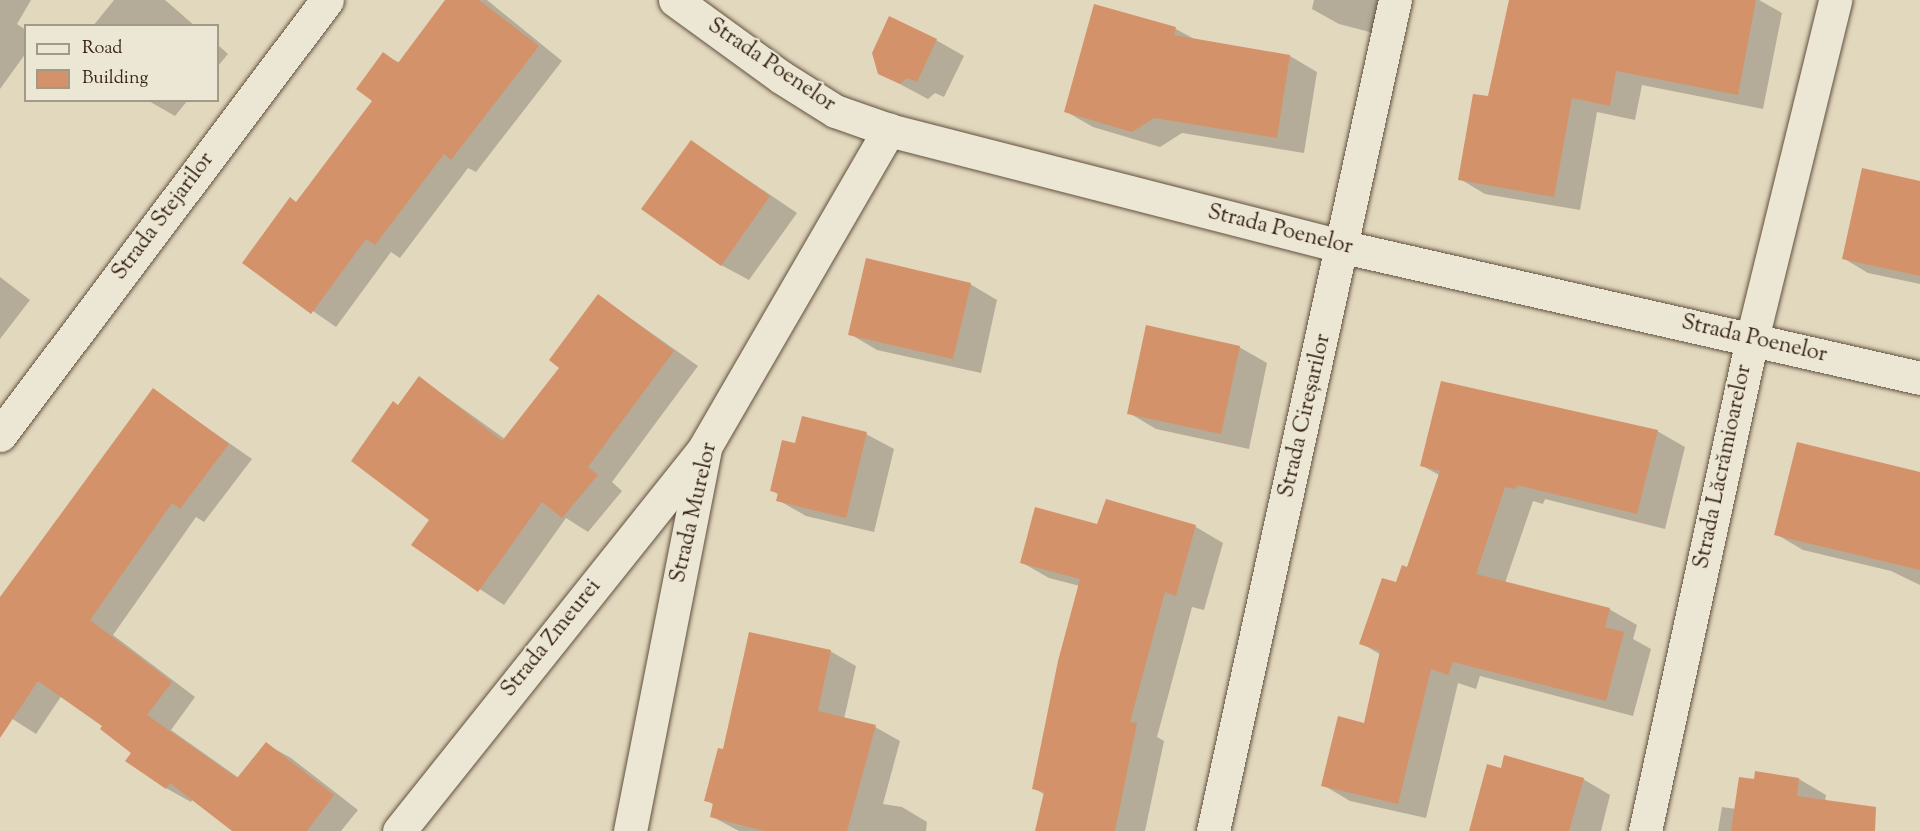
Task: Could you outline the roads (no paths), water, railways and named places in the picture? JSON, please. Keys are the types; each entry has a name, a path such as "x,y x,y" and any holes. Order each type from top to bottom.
{"street":[{"name":"Strada Stejarilor","path":"0,435 327,0"},
{"name":"Strada Poenelor","path":"675,0 781,77 835,111 889,130 1344,247 1920,378"},
{"name":"Strada Cireșarilor","path":"1213,831 1344,247 1395,0"},
{"name":"Strada Lăcrămioarelor","path":"1645,831 1752,339 1835,0"},
{"name":"Strada Murelor","path":"630,831 705,447 889,130"},
{"name":"Strada Zmeurei","path":"399,831 705,447"}]}
